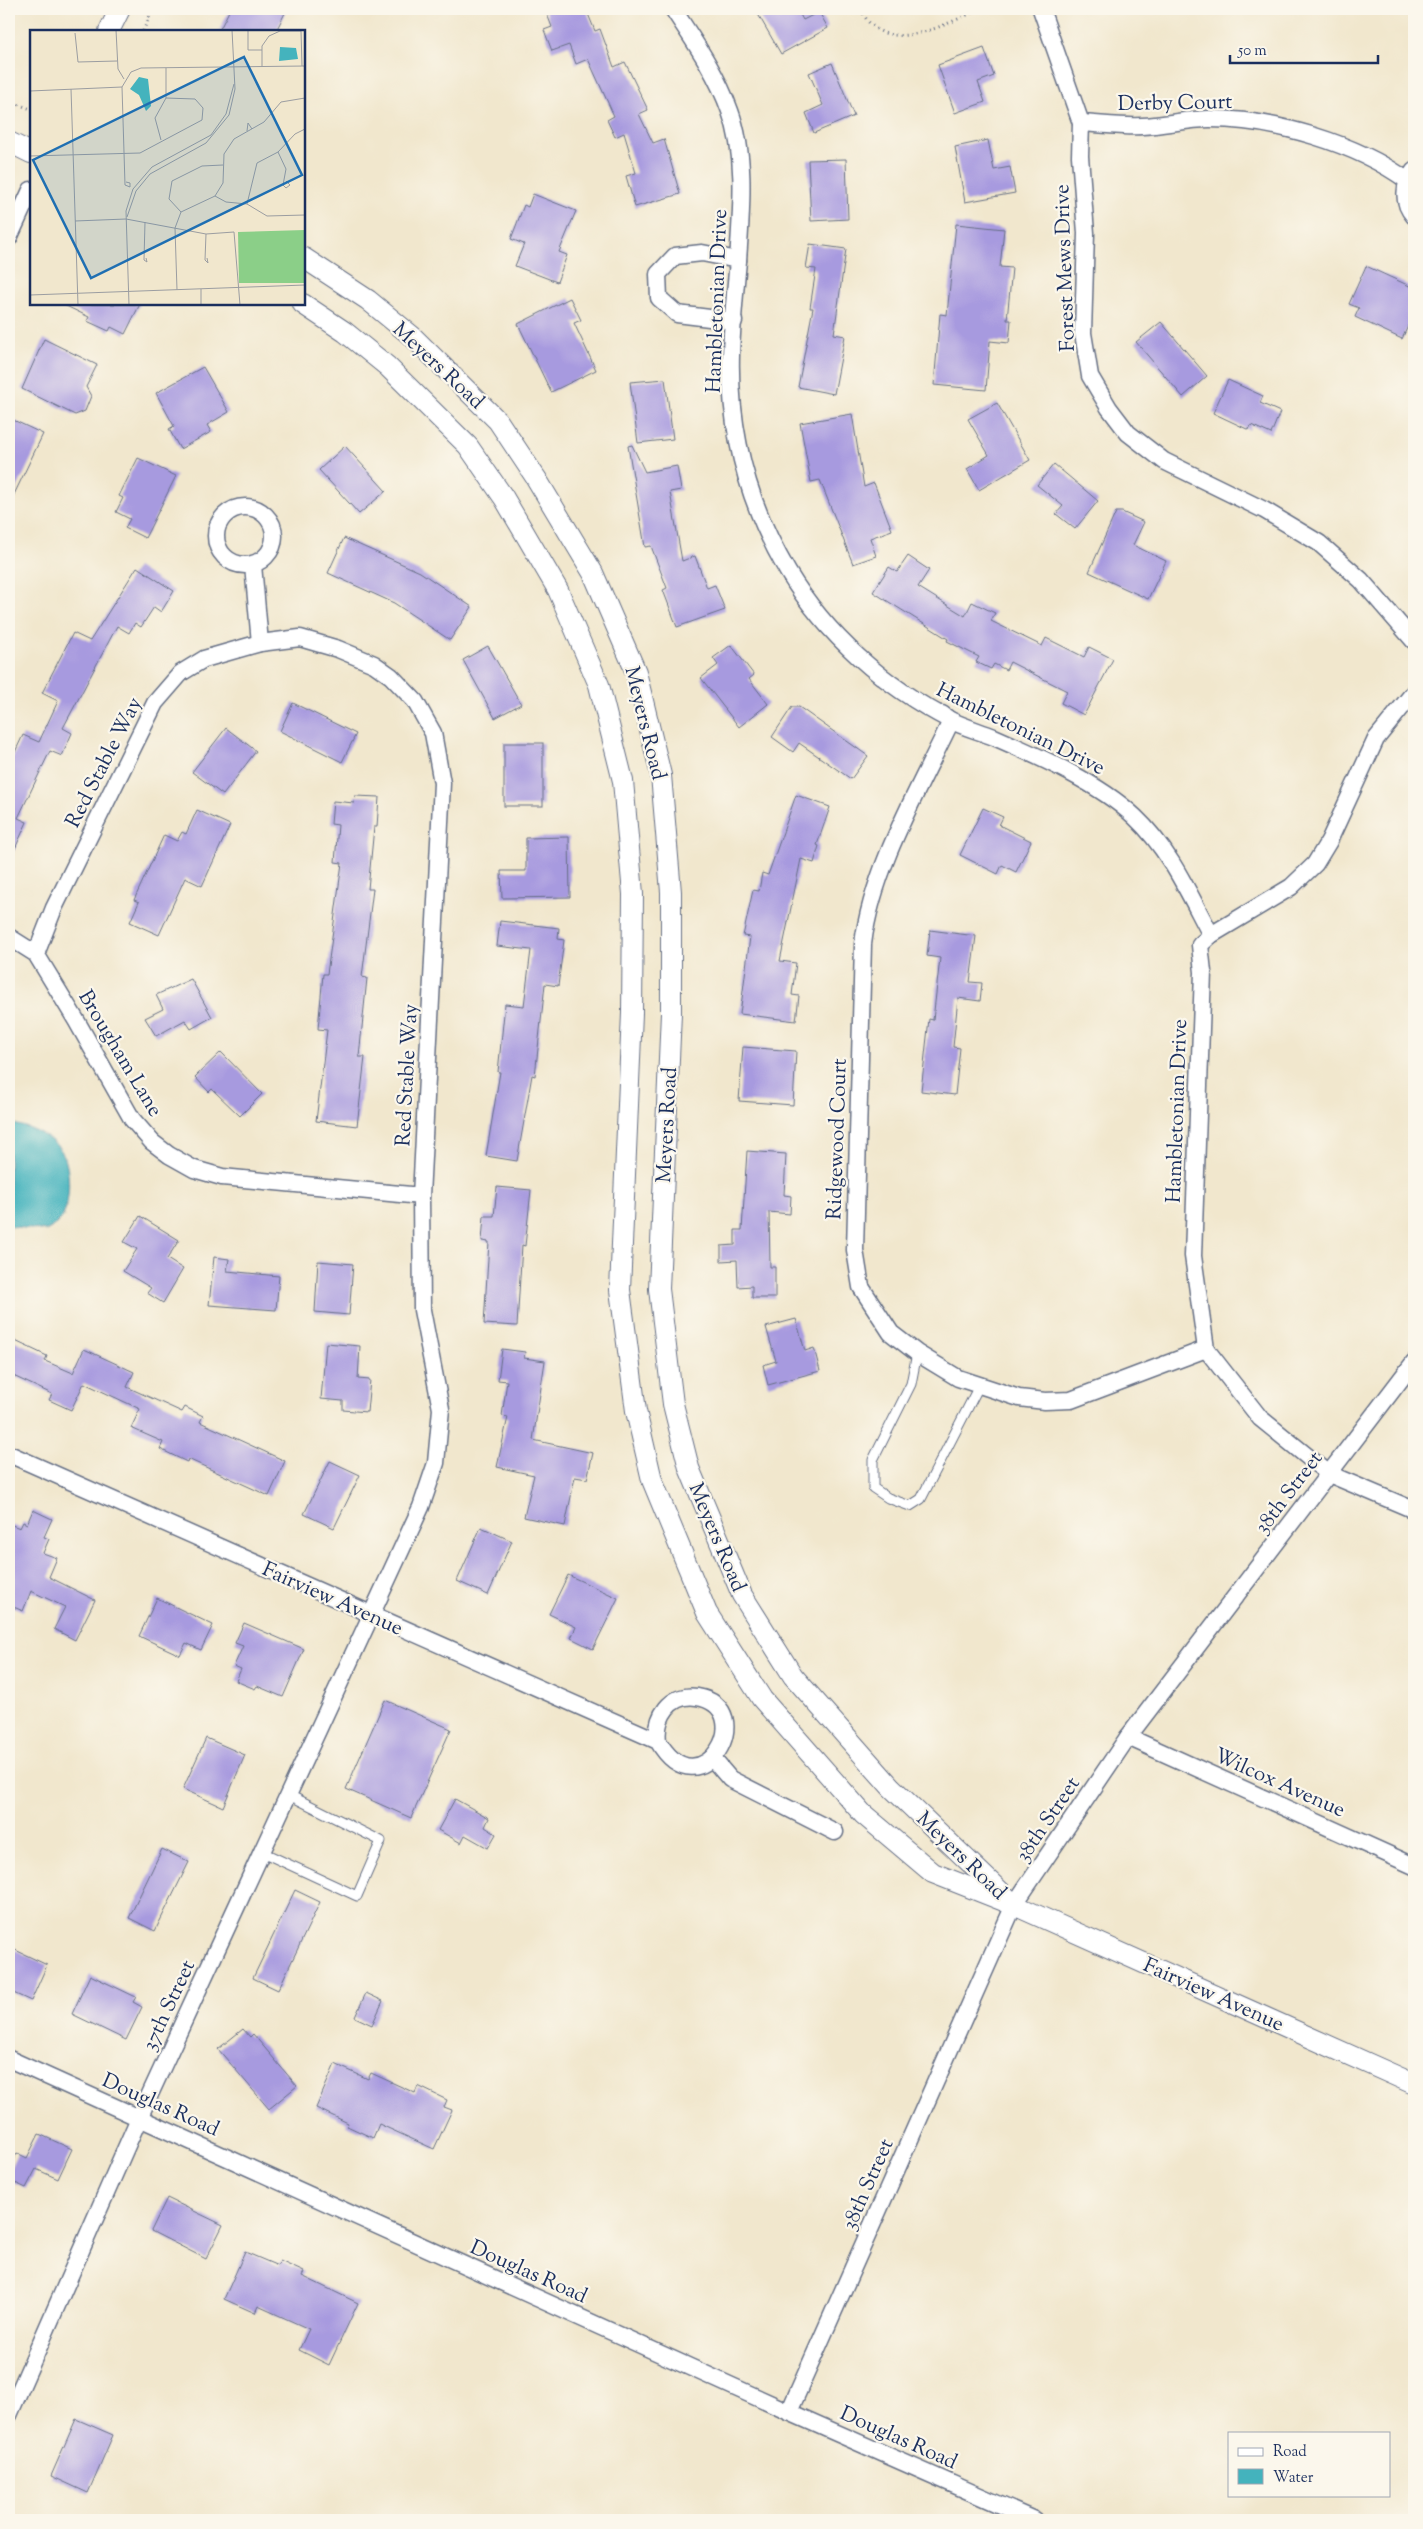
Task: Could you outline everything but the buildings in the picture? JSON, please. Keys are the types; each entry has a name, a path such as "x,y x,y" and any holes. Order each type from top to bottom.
{"street":[{"path":"110,30 120,9"},
{"name":"Hambletonian Drive","path":"674,9 712,72 731,112 742,182 742,222 731,355 732,396 735,424 749,490 772,543 799,588 834,632 863,661 951,720 995,738 1088,783 1117,802 1152,835 1172,862 1210,935 1200,945 1202,972 1193,1233 1195,1279 1206,1349 1260,1418 1329,1474 1414,1510"},
{"name":"Forest Mews Drive","path":"1041,9 1081,123 1080,156 1086,233 1083,333 1090,376 1108,408 1128,433 1164,461 1264,510 1319,543 1361,580 1414,641"},
{"name":"Derby Court","path":"1081,123 1142,126 1178,120 1210,119 1236,120 1287,128 1322,138 1411,176 1405,195 1408,206 1414,216"},
{"path":"9,142 30,152"},
{"path":"9,238 30,192"},
{"path":"734,321 678,314 659,298 658,274 675,256 702,253 738,260"},
{"name":"Meyers Road","path":"305,259 368,300 413,337 498,421 536,478 592,573 632,663 661,775 671,892 671,1014 659,1289 673,1404 689,1468 742,1595 793,1676 891,1787 1014,1905"},
{"name":"Meyers Road","path":"304,305 345,332 387,366 468,446 504,498 558,590 599,685 623,782 632,894 632,1013 620,1290 636,1411 652,1480 707,1613 762,1699 863,1814 933,1873 1014,1905"},
{"path":"253,565 260,643"},
{"name":"Red Stable Way","path":"36,954 54,908 155,703 181,673 204,659 260,643 300,638 338,649 374,664 391,676 415,701 433,733 442,783 421,1196 422,1310 439,1390 441,1409 440,1444 431,1481 421,1508 372,1616"},
{"path":"1210,935 1291,887 1315,864 1329,842 1376,739 1414,692"},
{"name":"Ridgewood Court","path":"951,720 880,874 866,921 863,944 855,1250 861,1287 891,1333 917,1353 943,1370 979,1386 1019,1398 1071,1400 1206,1349"},
{"name":"Brougham Lane","path":"9,937 36,954 132,1119 152,1142 169,1155 194,1169 222,1177 421,1196"},
{"name":"38th Street","path":"789,2412 1014,1905 1128,1737 1414,1362"},
{"name":"Fairview Avenue","path":"9,1454 658,1741 666,1755 685,1765 703,1764 712,1758"},
{"name":"37th Street","path":"9,2415 139,2118 372,1616"},
{"path":"658,1741 658,1724 666,1708 681,1698 705,1699 720,1712 726,1729 720,1750 712,1758 730,1779 835,1832"},
{"name":"Wilcox Avenue","path":"1128,1737 1414,1866"},
{"name":"Fairview Avenue","path":"1014,1905 1414,2084"},
{"name":"Douglas Road","path":"9,2059 789,2412 1034,2520"}],"lane":[{"path":"917,1353 910,1384 873,1460 873,1488 888,1498 910,1506 921,1499 979,1386"},
{"path":"262,1852 357,1896 381,1841 289,1795"}],"path":[{"path":"143,30 153,9"},
{"path":"861,9 875,28 896,36 926,32 980,9"},
{"path":"9,101 30,109"}],"water":[{"path":"9,1123 23,1126 45,1136 57,1146 65,1158 69,1186 67,1205 61,1219 46,1231 9,1226"}]}
